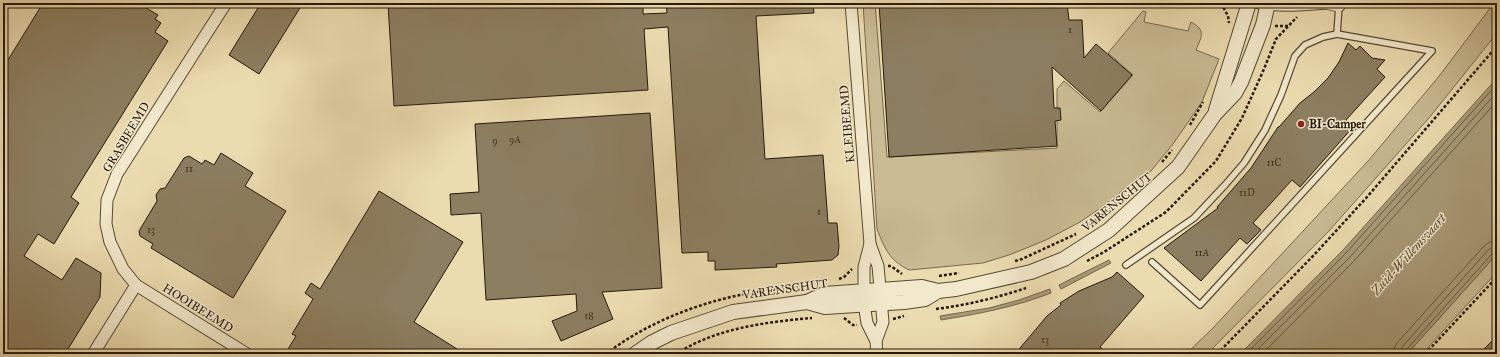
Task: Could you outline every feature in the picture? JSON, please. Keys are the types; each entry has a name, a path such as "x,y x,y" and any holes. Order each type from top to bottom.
{"street":[{"name":"KLEIBEEMD","path":"851,3 870,244 878,266 880,296"},
{"name":"VARENSCHUT","path":"1215,114 1249,3"},
{"name":"VARENSCHUT","path":"635,354 651,343 670,333 727,314 754,308 807,302 825,307 880,296 925,299 938,291 971,286 1031,272 1064,259 1109,230 1178,167 1215,114 1235,93 1241,82 1262,25 1265,4 1298,6 1325,3 1339,5"},
{"name":"GRASBEEMD","path":"136,285 122,269 110,242 106,224 107,200 117,174 223,4"},
{"name":"KLEIBEEMD","path":"864,298 864,267 870,244"},
{"path":"93,354 136,285"},
{"name":"HOOIBEEMD","path":"136,285 247,354"},
{"path":"876,342 883,322 880,296"},
{"path":"864,298 868,323 876,342 877,354"}],"lane":[{"path":"1337,34 1339,5"},
{"path":"1126,265 1194,218 1244,162 1265,130 1281,95 1295,56 1305,45 1323,37 1337,34 1432,51 1200,305 1152,262"}],"path":[{"path":"1221,3 1228,16 1230,28"},
{"path":"1085,263 1166,212 1216,161 1242,118 1276,39 1297,17 1298,6"},
{"path":"1217,354 1314,255 1368,197 1497,46"},
{"path":"1189,126 1204,100"},
{"name":"VARENSCHUT","path":"1158,167 1176,145"},
{"name":"VARENSCHUT","path":"1088,226 1116,204"},
{"name":"VARENSCHUT","path":"1009,262 1022,258 1083,231"},
{"path":"878,266 891,266 906,276"},
{"name":"VARENSCHUT","path":"838,279 844,277 854,267 864,267"},
{"path":"938,276 961,273"},
{"path":"1425,354 1497,276"},
{"name":"VARENSCHUT","path":"606,354 650,326 686,310 740,295 811,286"},
{"path":"935,309 965,305 1030,287"},
{"path":"883,322 905,316"},
{"path":"676,354 722,332 776,321 812,318"},
{"path":"839,318 845,318 853,326 868,323"}],"shaded area":[{"path":"863,3 875,3 887,157 1057,148 1057,89 1064,81 1100,112 1133,75 1108,53 1143,11 1146,12 1144,22 1188,31 1191,22 1196,25 1201,31 1201,37 1196,50 1219,59 1202,102 1173,144 1151,171 1124,189 1105,205 1080,222 1046,240 1009,255 983,263 909,270 892,258 888,253 877,229"},
{"path":"1494,3 1497,3 1497,33 1429,118 1328,232 1207,354 1186,354 1213,328 1369,160 1440,75"},
{"path":"1497,254 1497,272 1422,354 1407,354"}],"water":[{"name":"Zuid-Willemsvaart","path":"1497,78 1497,254 1407,354 1240,354 1343,250"},
{"path":"1109,260 1111,263 1061,289 1059,285"},
{"path":"1050,289 1051,293 1010,306 983,313 941,320 940,316 989,308 1019,300"}],"building":[{"path":"43,3 138,3 158,15 155,19 161,23 155,32 168,41 71,197 79,203 54,244 38,234 24,256 62,280 76,258 101,273 100,297 65,354 3,354 3,68"},
{"path":"261,3 303,3 259,74 229,55"},
{"path":"388,3 643,3 643,14 667,13 666,3 813,3 814,13 756,16 765,159 823,155 828,223 837,223 839,246 838,255 832,260 776,264 777,267 715,270 715,261 708,261 708,252 682,253 668,27 644,29 648,90 394,106"},
{"path":"879,3 1067,3 1069,20 1082,20 1084,58 1096,44 1132,75 1101,111 1052,67 1054,108 1060,108 1061,120 1055,121 1057,146 889,157"},
{"path":"1348,43 1356,50 1360,46 1372,58 1385,60 1377,69 1385,77 1346,120 1353,127 1300,187 1292,180 1253,223 1261,230 1247,244 1240,238 1201,281 1164,248 1218,208 1217,207 1251,168 1278,127 1300,103 1328,78 1339,62"},
{"path":"650,113 662,288 602,292 613,319 561,341 552,321 577,311 576,294 486,300 481,213 451,215 450,194 479,192 475,124"},
{"path":"221,153 253,173 245,186 286,211 233,298 151,248 153,244 140,236 139,231 157,201 156,195 160,189 165,188 184,158 189,156 202,164 205,160 214,165"},
{"path":"379,191 463,242 414,322 465,354 285,354 296,336 292,334 313,299 305,293 311,283 320,289"},
{"path":"1117,272 1144,296 1100,347 1108,354 1015,354 1047,316 1061,305 1060,303 1079,291 1112,277"},
{"path":"1497,336 1497,354 1479,354"}],"place":[{"name":"BI-Camper","path":"1301,124"}]}
